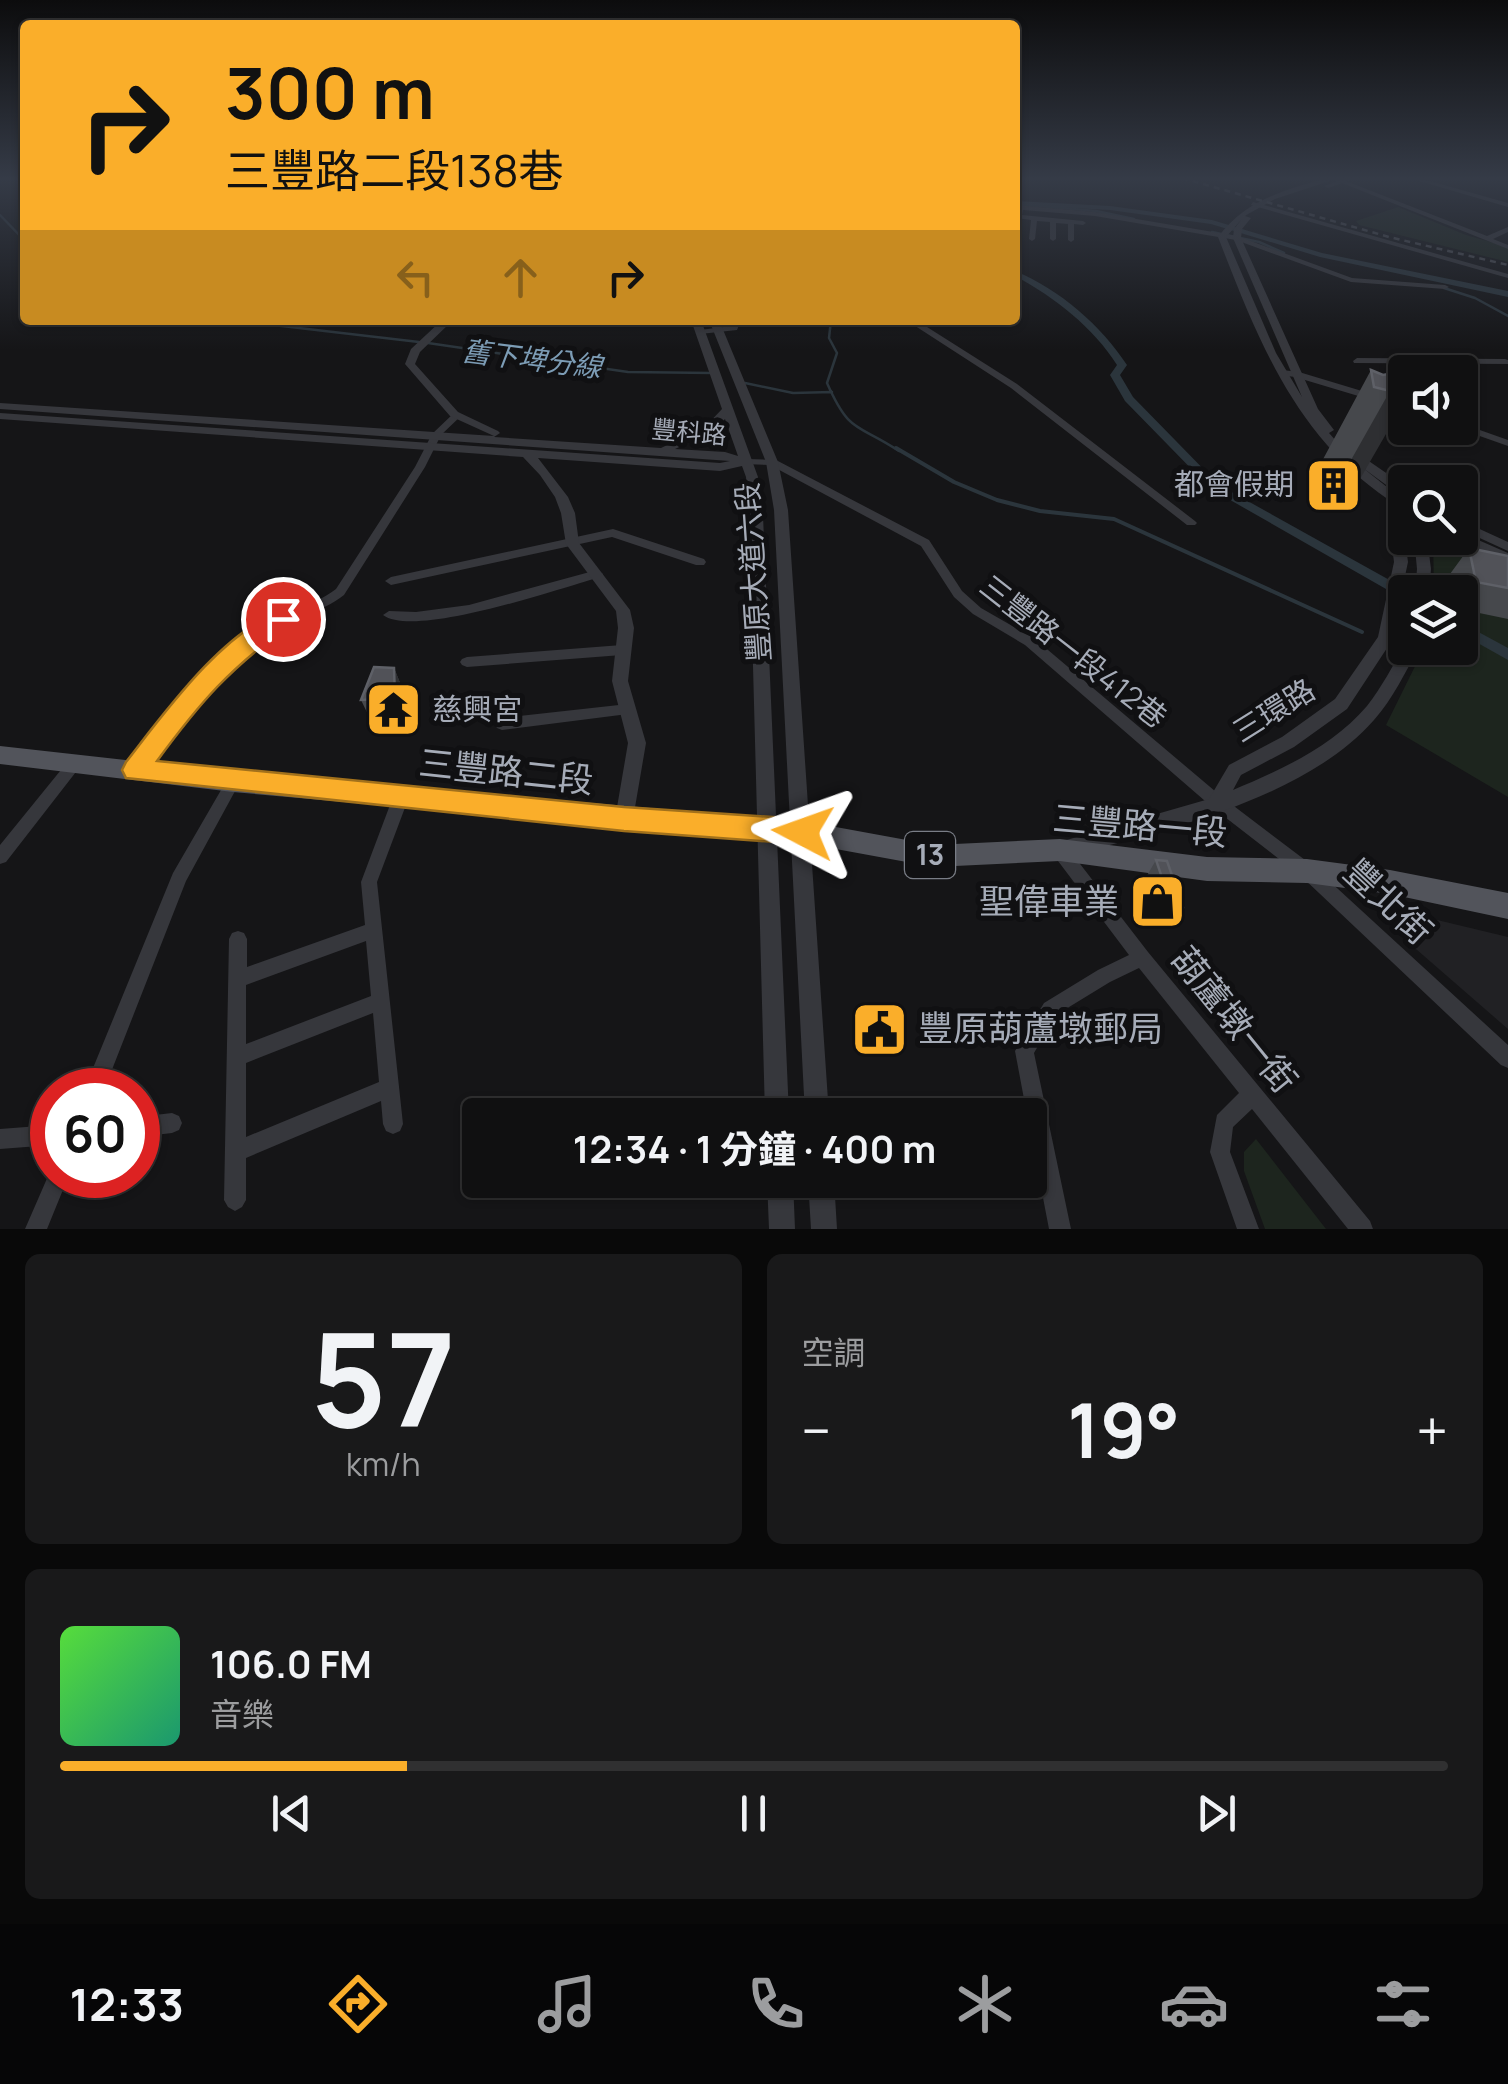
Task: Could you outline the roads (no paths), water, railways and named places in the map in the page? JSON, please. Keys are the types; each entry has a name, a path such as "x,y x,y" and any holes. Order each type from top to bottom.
{"main road":[{"name":"三豐路二段","path":"0,755 233,782 766,829"},
{"name":"三豐路一段","path":"766,829 934,856 1060,850 1207,869 1307,871 1390,882 1508,906"}],"street":[{"path":"1071,235 1071,240"},
{"path":"1213,235 1238,238 1339,278 1445,288"},
{"path":"1364,235 1508,276"},
{"path":"1479,235 1508,247"},
{"path":"1486,238 1492,235"},
{"path":"1222,237 1282,373 1320,436 1388,486"},
{"path":"1238,238 1314,410 1333,436 1388,485"},
{"path":"443,325 410,360 412,368 457,415 504,438 539,464 566,508 573,544 624,610 626,628 620,681 637,743 624,819"},
{"path":"698,326 716,325"},
{"name":"豐原大道六段","path":"716,325 772,462 780,510 803,832 816,1098"},
{"path":"918,325 1014,386 1191,523"},
{"name":"豐原大道六段","path":"698,326 747,462 756,516 776,1098"},
{"path":"1357,362 1505,362"},
{"path":"1282,373 1388,402"},
{"name":"豐科路","path":"0,406 434,439 526,453 720,467 747,462"},
{"path":"655,451 701,434 729,408"},
{"path":"136,770 189,697 245,645 283,619 340,592 434,439 457,415"},
{"name":"豐科路","path":"0,416 434,439 504,438 725,456 747,462"},
{"path":"1478,432 1508,443"},
{"name":"三豐路一段412巷","path":"747,462 772,462 925,543 958,594 977,612 1030,642 1216,802"},
{"path":"391,581 613,533 700,562"},
{"path":"1478,533 1508,547"},
{"path":"1478,544 1508,558"},
{"name":"三環路","path":"1216,802 1235,770 1288,742 1342,704 1386,638 1401,555"},
{"path":"389,615 421,618 517,598 542,587 598,574"},
{"path":"467,662 622,650"},
{"name":"三環路","path":"1060,850 1120,834 1287,777 1366,718 1400,665"},
{"path":"1342,704 1366,718"},
{"path":"502,724 628,709"},
{"path":"0,857 74,764"},
{"path":"103,1068 179,878 233,782"},
{"path":"393,1124 369,882 401,796"},
{"name":"豐北街","path":"1216,802 1307,871 1508,1058"},
{"name":"葫蘆墩一街","path":"1060,850 1142,958 1362,1229"},
{"path":"238,979 373,930"},
{"path":"235,1200 238,940"},
{"path":"1060,1229 1024,1050 1050,1009 1142,958"},
{"path":"239,1056 381,1001"},
{"path":"235,1152 390,1087"},
{"path":"1248,1229 1220,1152 1224,1122 1252,1094"},
{"path":"160,1124 172,1123"},
{"path":"0,1139 30,1137"},
{"path":"36,1229 49,1198"},
{"path":"781,1198 782,1229"},
{"path":"822,1198 824,1229"}],"waterway":[{"path":"1228,235 1259,242 1284,253"},
{"path":"1256,235 1320,255 1508,294"},
{"path":"1020,276 1059,301 1103,339 1122,365 1115,375 1129,399 1215,487 1388,584"},
{"path":"1444,288 1475,298 1508,316"},
{"name":"舊下埤分線","path":"273,325 419,342"},
{"path":"830,325 829,338 837,353 827,383 831,392"},
{"name":"舊下埤分線","path":"428,343 628,372 712,373"},
{"name":"舊下埤分線","path":"745,383 793,393 831,392"},
{"path":"831,392 849,420 899,451"},
{"path":"896,448 954,482 997,500 1040,511 1114,519 1362,632"},
{"path":"1478,638 1508,655"}],"railway":[{"path":"1383,235 1508,265"}],"place":[{"name":"都會假期","path":"1333,485"},
{"name":"慈興宮","path":"393,710"},
{"name":"聖偉車業","path":"1158,902"},
{"name":"豐原葫蘆墩郵局","path":"879,1029"}]}
